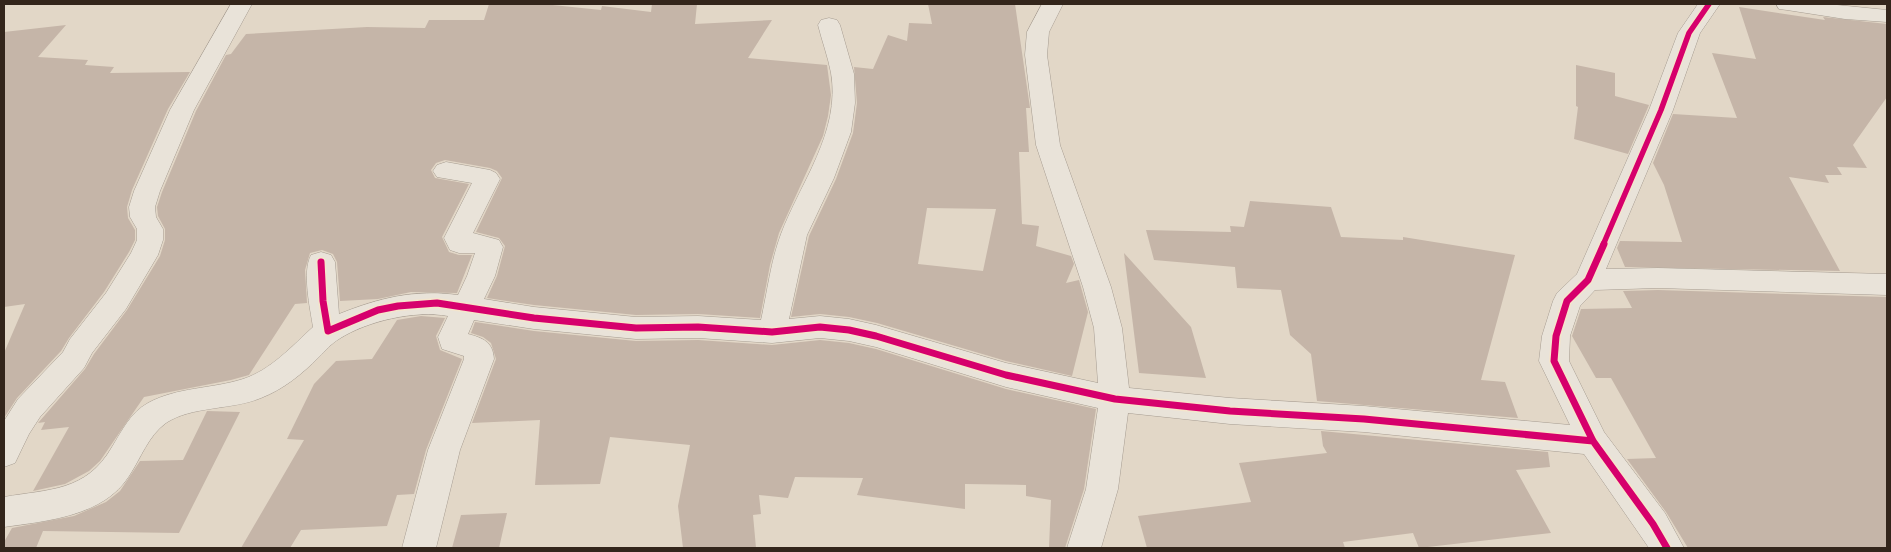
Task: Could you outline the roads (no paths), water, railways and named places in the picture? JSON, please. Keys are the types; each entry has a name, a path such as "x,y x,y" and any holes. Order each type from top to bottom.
{"street":[{"path":"4,453 17,426 29,408 74,360 80,347 116,300 144,255 150,240 150,228 143,217 142,207 147,191 182,110 241,4"},
{"path":"1052,4 1038,32 1036,55 1048,145 1062,193 1100,295 1108,328 1115,399 1102,489 1084,548"},
{"path":"1667,548 1653,524 1593,441 1554,361 1556,336 1567,301 1588,280 1661,110 1689,33 1710,4"},
{"path":"1787,4 1845,13 1887,16"},
{"path":"772,332 794,235 821,178 839,132 843,103 843,74 829,25"},
{"path":"419,548 444,450 479,359 479,351 475,347 452,341 452,337 464,307 481,276 490,247 476,243 459,242 457,238 487,179 482,176 446,171"},
{"path":"321,262 323,302 328,331"},
{"path":"1588,280 1658,278 1887,285"},
{"path":"4,512 74,499 87,494 112,474 148,418 168,407 251,389 273,378 293,363 328,331 360,316 398,306 437,303 534,318 636,328 698,327 772,332 820,327 848,330 923,349 1006,375 1115,399 1230,410 1364,419 1593,441"}]}
